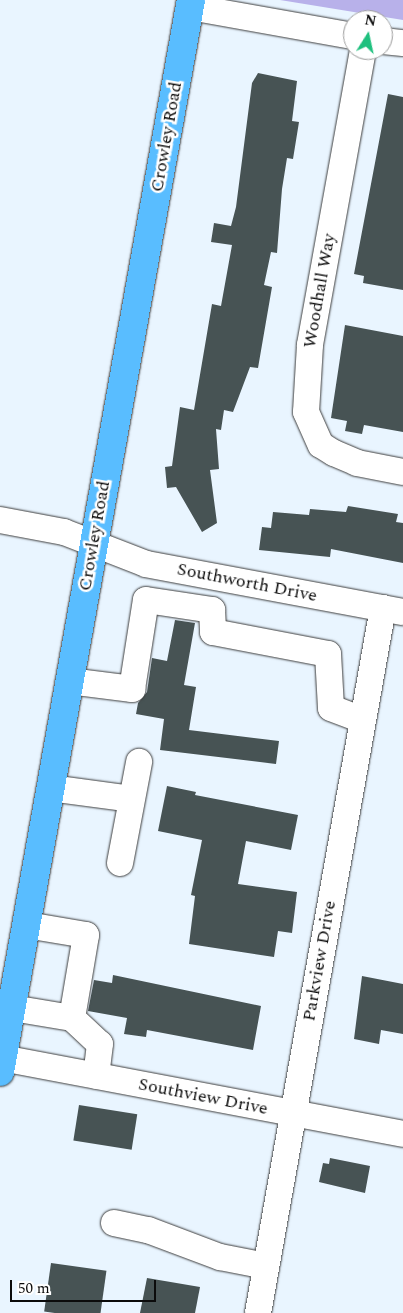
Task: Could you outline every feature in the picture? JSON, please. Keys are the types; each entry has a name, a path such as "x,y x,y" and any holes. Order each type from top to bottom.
{"main road":[{"name":"Crowley Road","path":"1,1065 6,1007 26,925 191,4"}],"street":[{"path":"191,4 343,34"},
{"name":"Woodhall Way","path":"361,60 310,346 306,412 321,445 334,454 357,463 403,472"},
{"name":"Southworth Drive","path":"0,520 94,541 146,564 393,610"},
{"path":"69,681 132,689 146,600 212,610 213,632 328,654 331,708 363,720"},
{"name":"Parkview Drive","path":"258,1313 363,720 393,610"},
{"path":"120,863 138,762"},
{"path":"50,788 131,799"},
{"path":"26,925 86,935 72,1018"},
{"path":"6,1007 72,1018 100,1044 96,1076"},
{"name":"Southview Drive","path":"1,1065 96,1076 403,1134"},
{"path":"114,1223 148,1230 220,1257 266,1266"}],"shaded area":[{"path":"280,0 403,0 403,20 393,18 393,10 343,10"}],"building":[{"path":"258,73 297,81 292,121 299,122 293,159 287,158 282,189 277,253 271,252 264,285 272,287 258,368 250,367 233,412 224,410 221,430 216,429 219,469 210,470 217,523 202,532 176,487 167,488 165,467 172,466 180,407 194,410 212,304 221,306 232,245 211,242 214,223 231,226 236,207 252,83"},
{"path":"388,94 403,97 403,290 363,283 364,276 354,274"},
{"path":"345,325 403,336 403,432 364,425 362,434 345,431 347,421 331,418"},
{"path":"348,506 398,514 396,522 403,523 403,563 331,549 330,557 259,550 262,527 271,528 273,512 309,515 310,509 346,512"},
{"path":"175,620 195,623 184,685 196,687 189,730 279,741 276,764 160,750 164,719 136,714 138,703 147,692 152,658 167,661"},
{"path":"167,786 196,792 195,795 298,815 291,850 246,841 238,884 297,892 292,933 278,931 274,957 189,944 195,896 191,895 202,840 158,831"},
{"path":"113,975 261,1006 253,1050 147,1030 146,1037 124,1034 127,1018 88,1011 94,980 112,983"},
{"path":"362,976 403,984 403,1034 381,1030 379,1044 354,1039"},
{"path":"79,1105 137,1114 132,1150 73,1141"},
{"path":"330,1158 370,1166 365,1193 319,1182 323,1163 329,1164"},
{"path":"51,1263 106,1271 101,1313 44,1312"},
{"path":"147,1278 200,1287 195,1313 140,1313"}]}
